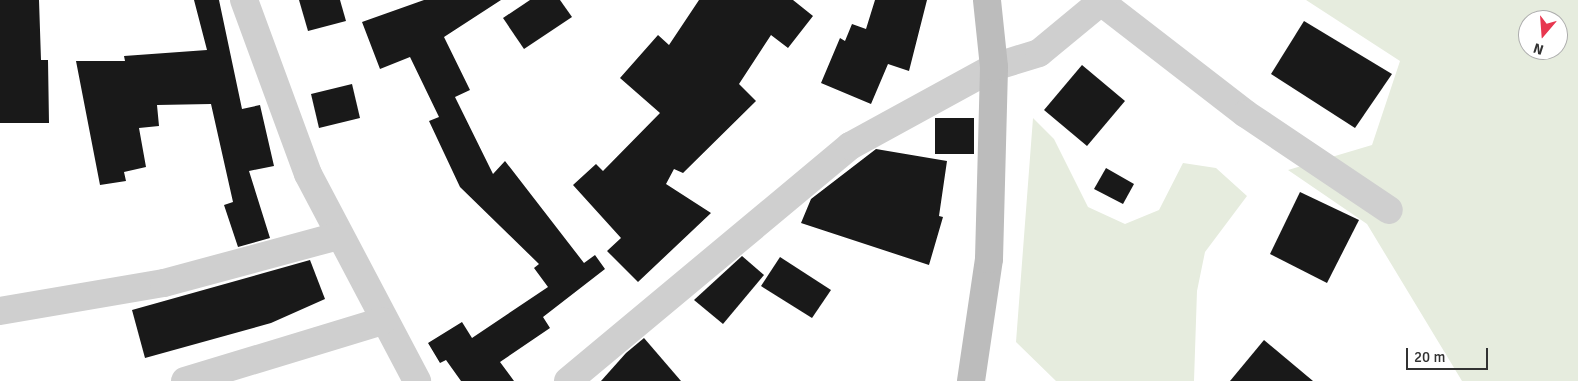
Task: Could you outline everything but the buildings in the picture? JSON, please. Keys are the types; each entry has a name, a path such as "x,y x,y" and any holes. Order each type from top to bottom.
{"street":[{"path":"244,0 308,174 382,321 416,381"},
{"path":"971,381 989,259 994,67 986,0"},
{"path":"568,381 850,146 994,67 1039,53 1102,1 1246,114 1389,210"},
{"path":"0,311 164,283 338,236"},
{"path":"185,381 382,321"}],"shaded area":[{"path":"1306,0 1578,0 1578,381 1462,381 1367,224 1288,170 1372,145 1400,61"},
{"path":"1033,118 1054,139 1088,207 1125,224 1159,210 1183,163 1216,168 1247,196 1205,252 1197,291 1194,381 1056,381 1016,342"}]}
